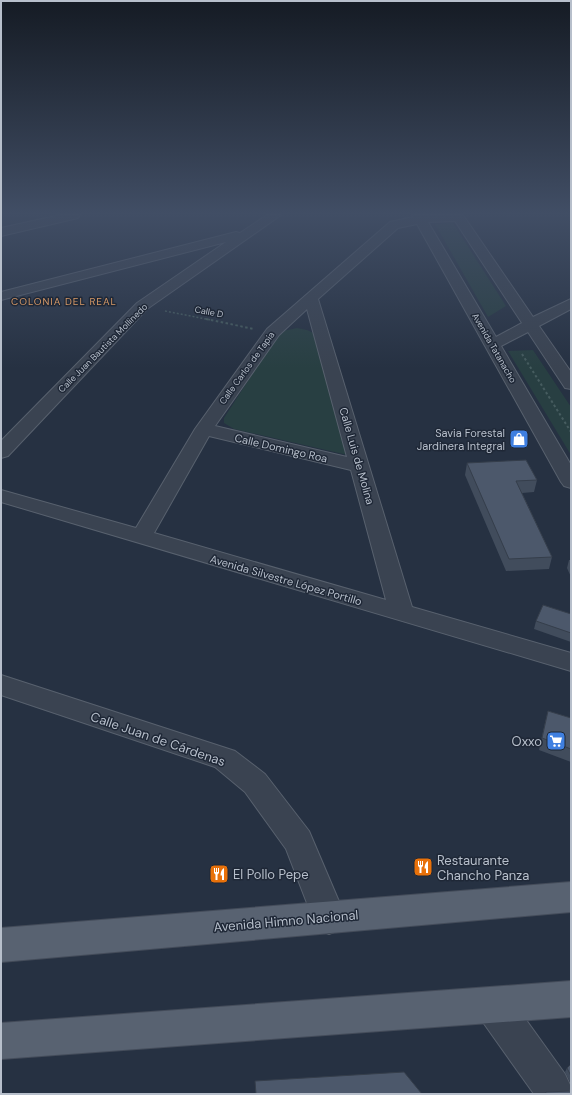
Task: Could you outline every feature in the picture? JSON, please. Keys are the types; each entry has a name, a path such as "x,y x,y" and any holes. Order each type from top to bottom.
{"main road":[{"name":"Avenida Himno Nacional","path":"1,945 571,896"},
{"path":"1,1041 571,999"}],"street":[{"path":"3,293 112,266"},
{"name":"Calle Juan Bautista Mollinedo","path":"1,452 142,306 201,266"},
{"name":"Calle Carlos de Tapia","path":"141,538 204,429 273,332 347,266"},
{"name":"Avenida Tatanacho","path":"447,266 571,482"},
{"path":"492,266 571,384"},
{"name":"Calle Luis de Molina","path":"311,298 402,614"},
{"path":"492,345 571,304"},
{"name":"Calle Domingo Roa","path":"204,429 359,466"},
{"name":"Avenida Silvestre López Portillo","path":"1,496 571,662"},
{"name":"Calle Juan de Cárdenas","path":"1,685 225,759 255,783 298,841 329,918"},
{"path":"493,1005 552,1086"}],"path":[{"name":"Calle D","path":"142,306 273,332"},
{"path":"522,354 571,432"}],"green space":[{"path":"459,266 481,266 506,306 488,317"},
{"path":"297,328 316,334 352,456 234,429 224,423 224,418 276,337 283,331"},
{"path":"533,350 571,407 571,455 508,351"}],"building":[{"path":"526,460 537,480 516,481 552,557 509,559 467,463"},
{"path":"543,605 571,614 571,633 536,621"},
{"path":"548,711 571,718 571,749 542,738"},
{"path":"571,1064 571,1076 567,1068"},
{"path":"404,1072 422,1094 256,1094 255,1081"},
{"path":"571,1091 571,1094 545,1094 546,1092"}],"place":[{"name":"Savia Forestal Jardinera Integral","path":"519,439"},
{"name":"Oxxo","path":"556,741"},
{"name":"Restaurante Chancho Panza","path":"423,867"},
{"name":"El Pollo Pepe","path":"219,874"}],"district":[{"name":"COLONIA DEL REAL","path":"64,301"}]}
